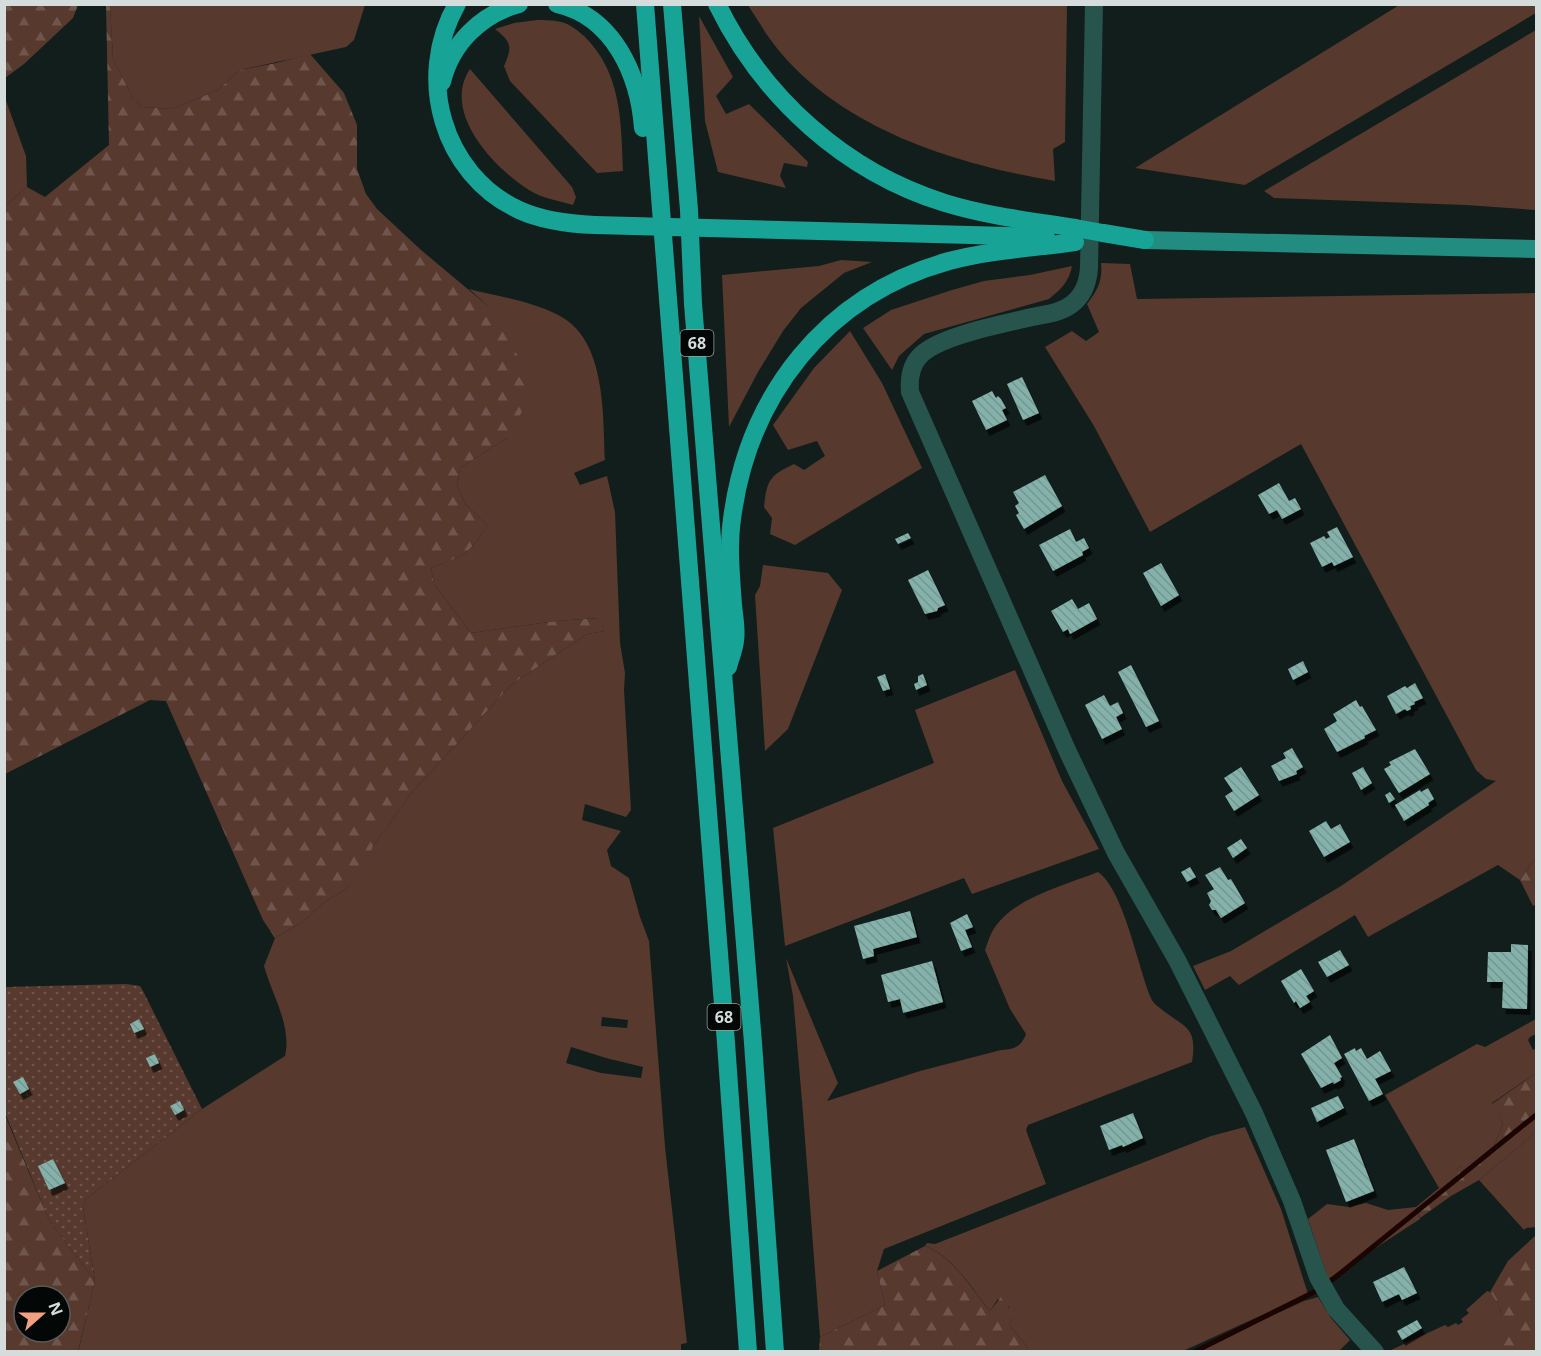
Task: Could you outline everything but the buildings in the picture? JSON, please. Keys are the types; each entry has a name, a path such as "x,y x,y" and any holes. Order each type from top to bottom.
{"highway":[{"path":"457,4 444,31 439,49 436,86 443,122 457,155 480,183 506,204 534,216 572,224 595,225 1103,236 1145,240"},
{"path":"439,105 443,76 455,50 463,39 496,12 519,4"},
{"path":"557,4 590,18 601,26 619,48 639,100 646,170 661,212"},
{"name":"68","path":"645,4 748,1352"},
{"name":"68","path":"672,4 693,304 775,1352"},
{"path":"717,4 740,45 776,93 814,130 852,159 896,183 945,203 1075,236"},
{"path":"724,681 735,639 730,547 731,523 740,475 757,424 769,400 794,364 815,339 843,314 888,285 913,274 968,257 1075,236"}],"main road":[{"path":"1145,240 1536,249"}],"street":[{"path":"1094,4 1089,268 1085,288 1074,303 1057,312 1007,323 933,346 915,362 910,377 910,392 1067,750 1116,853 1177,960 1254,1113 1292,1201 1318,1276 1336,1309 1375,1352"}],"green space":[{"path":"5,4 78,5 73,18 24,64 5,78"},
{"path":"1401,4 1536,5 1536,13 1245,185 1135,168"},
{"path":"106,5 110,5 113,59 133,98 142,107 172,109 218,90 240,70 310,54 344,93 357,125 357,169 366,194 377,209 421,250 488,306 527,371 528,401 507,438 460,468 457,487 466,505 487,525 470,549 431,568 434,584 471,633 556,621 600,618 604,631 587,634 512,684 414,790 373,846 365,869 346,889 323,903 304,921 275,938 263,920 166,701 150,700 5,774 5,206 27,187 45,197 109,145"},
{"path":"110,5 365,5 354,40 346,47 240,70 218,90 172,109 142,107 133,98 113,59"},
{"path":"748,5 1067,5 1065,142 1053,149 1055,181 974,163 933,150 894,135 856,115 822,92 791,64 765,32"},
{"path":"699,16 733,77 716,96 726,114 749,104 808,162 807,167 784,163 780,176 786,188 718,172 705,121"},
{"path":"537,20 568,24 597,50 613,82 617,99 623,171 597,173 510,81 504,66 509,54 509,45 495,29 514,23"},
{"path":"1536,30 1536,210 1274,198 1264,191"},
{"path":"470,69 572,187 576,197 573,205 529,190 501,168 487,153 467,120 462,103 463,86"},
{"path":"5,98 26,156 27,187 5,206"},
{"path":"841,260 872,262 844,273 801,308 783,331 758,372 729,427 722,275 819,266"},
{"path":"1101,263 1130,264 1137,299 1536,293 1536,857 1520,880 1498,865 1368,937 1355,915 1239,985 1230,976 1205,990 1193,966 1231,951 1341,886 1496,781 1486,779 1476,770 1301,444 1150,532 1094,426 1045,347 1072,331 1086,341 1099,332 1087,304 1098,285"},
{"path":"1072,266 1064,285 1049,299 924,334 899,356 892,370 863,328 891,310 952,290 984,281 1030,275"},
{"path":"469,289 531,304 565,319 578,331 588,346 600,384 605,460 574,473 580,485 607,476 615,512 620,643 625,673 631,810 626,817 585,804 582,820 621,831 607,850 611,866 629,878 649,941 665,1147 687,1343 681,1344 681,1352 78,1352 95,1281 83,1207 86,1199 202,1109 285,1056 284,1022 264,966 275,938 304,921 323,903 346,889 364,869 373,846 414,790 512,684 587,634 604,631 599,618 556,621 471,633 434,584 431,568 465,553 476,542 487,525 466,505 457,487 460,468 507,438 488,306","holes":["602,1017 628,1020 627,1028 601,1026","571,1047 643,1067 641,1078 601,1073 566,1063"]},
{"path":"850,331 882,383 922,468 795,545 770,534 772,518 764,507 768,485 774,476 786,468 794,464 804,470 825,456 817,441 788,450 773,425 814,368"},
{"path":"763,565 828,573 842,590 788,729 765,751 755,595 760,586"},
{"path":"1015,670 1062,781 1099,849 972,894 964,878 785,946 773,828 934,763 915,710"},
{"path":"1536,857 1536,904 1533,906 1520,880"},
{"path":"1098,872 1107,881 1123,912 1152,1000 1191,1034 1192,1062 1028,1125 1026,1130 1046,1184 884,1249 877,1271 885,1305 820,1337 793,996 786,958 838,1083 827,1101 920,1071 1020,1045 1026,1034 1010,1009 985,950 991,934 1001,920 1025,902 1039,894"},
{"path":"126,984 140,986 202,1109 86,1199 83,1207 95,1281 49,1220 5,1113 4,987"},
{"path":"1536,1019 1536,1034 1528,1040 1533,1050 1536,1048 1536,1073 1492,1103 1503,1123 1491,1154 1462,1175 1460,1167 1456,1169 1459,1177 1439,1188 1385,1095 1477,1044 1485,1047"},
{"path":"1536,1073 1536,1132 1479,1180 1420,1218 1416,1207 1445,1183 1458,1177 1455,1176 1456,1169 1460,1167 1466,1173 1491,1154 1503,1123 1492,1104"},
{"path":"4,1113 49,1220 95,1281 78,1351 5,1351"},
{"path":"1245,1127 1281,1209 1308,1294 1183,1351 1028,1351 1009,1325 1012,1320 1003,1313 1009,1308 1007,1303 998,1299 990,1311 953,1265 925,1246 927,1243 935,1244 1211,1136"},
{"path":"1536,1132 1536,1227 1524,1230 1479,1180"},
{"path":"1366,1203 1388,1210 1416,1207 1420,1219 1328,1279 1308,1219 1327,1204 1349,1207"},
{"path":"1536,1235 1536,1351 1497,1351 1493,1337 1501,1327 1502,1315 1490,1292 1508,1261"},
{"path":"925,1246 945,1258 961,1274 990,1311 1001,1297 1007,1301 1009,1310 1004,1313 1012,1320 1009,1325 1028,1351 819,1351 820,1337 885,1305 877,1271"},
{"path":"1487,1291 1497,1301 1503,1319 1503,1324 1497,1334 1497,1351 1391,1350 1445,1325 1448,1327 1463,1322 1461,1319 1469,1313 1466,1310"},
{"path":"1318,1297 1331,1318 1350,1340 1339,1351 1195,1351 1304,1301"}],"waterway":[{"path":"1332,1280 1536,1115"},
{"path":"1194,1352 1314,1292"}]}
